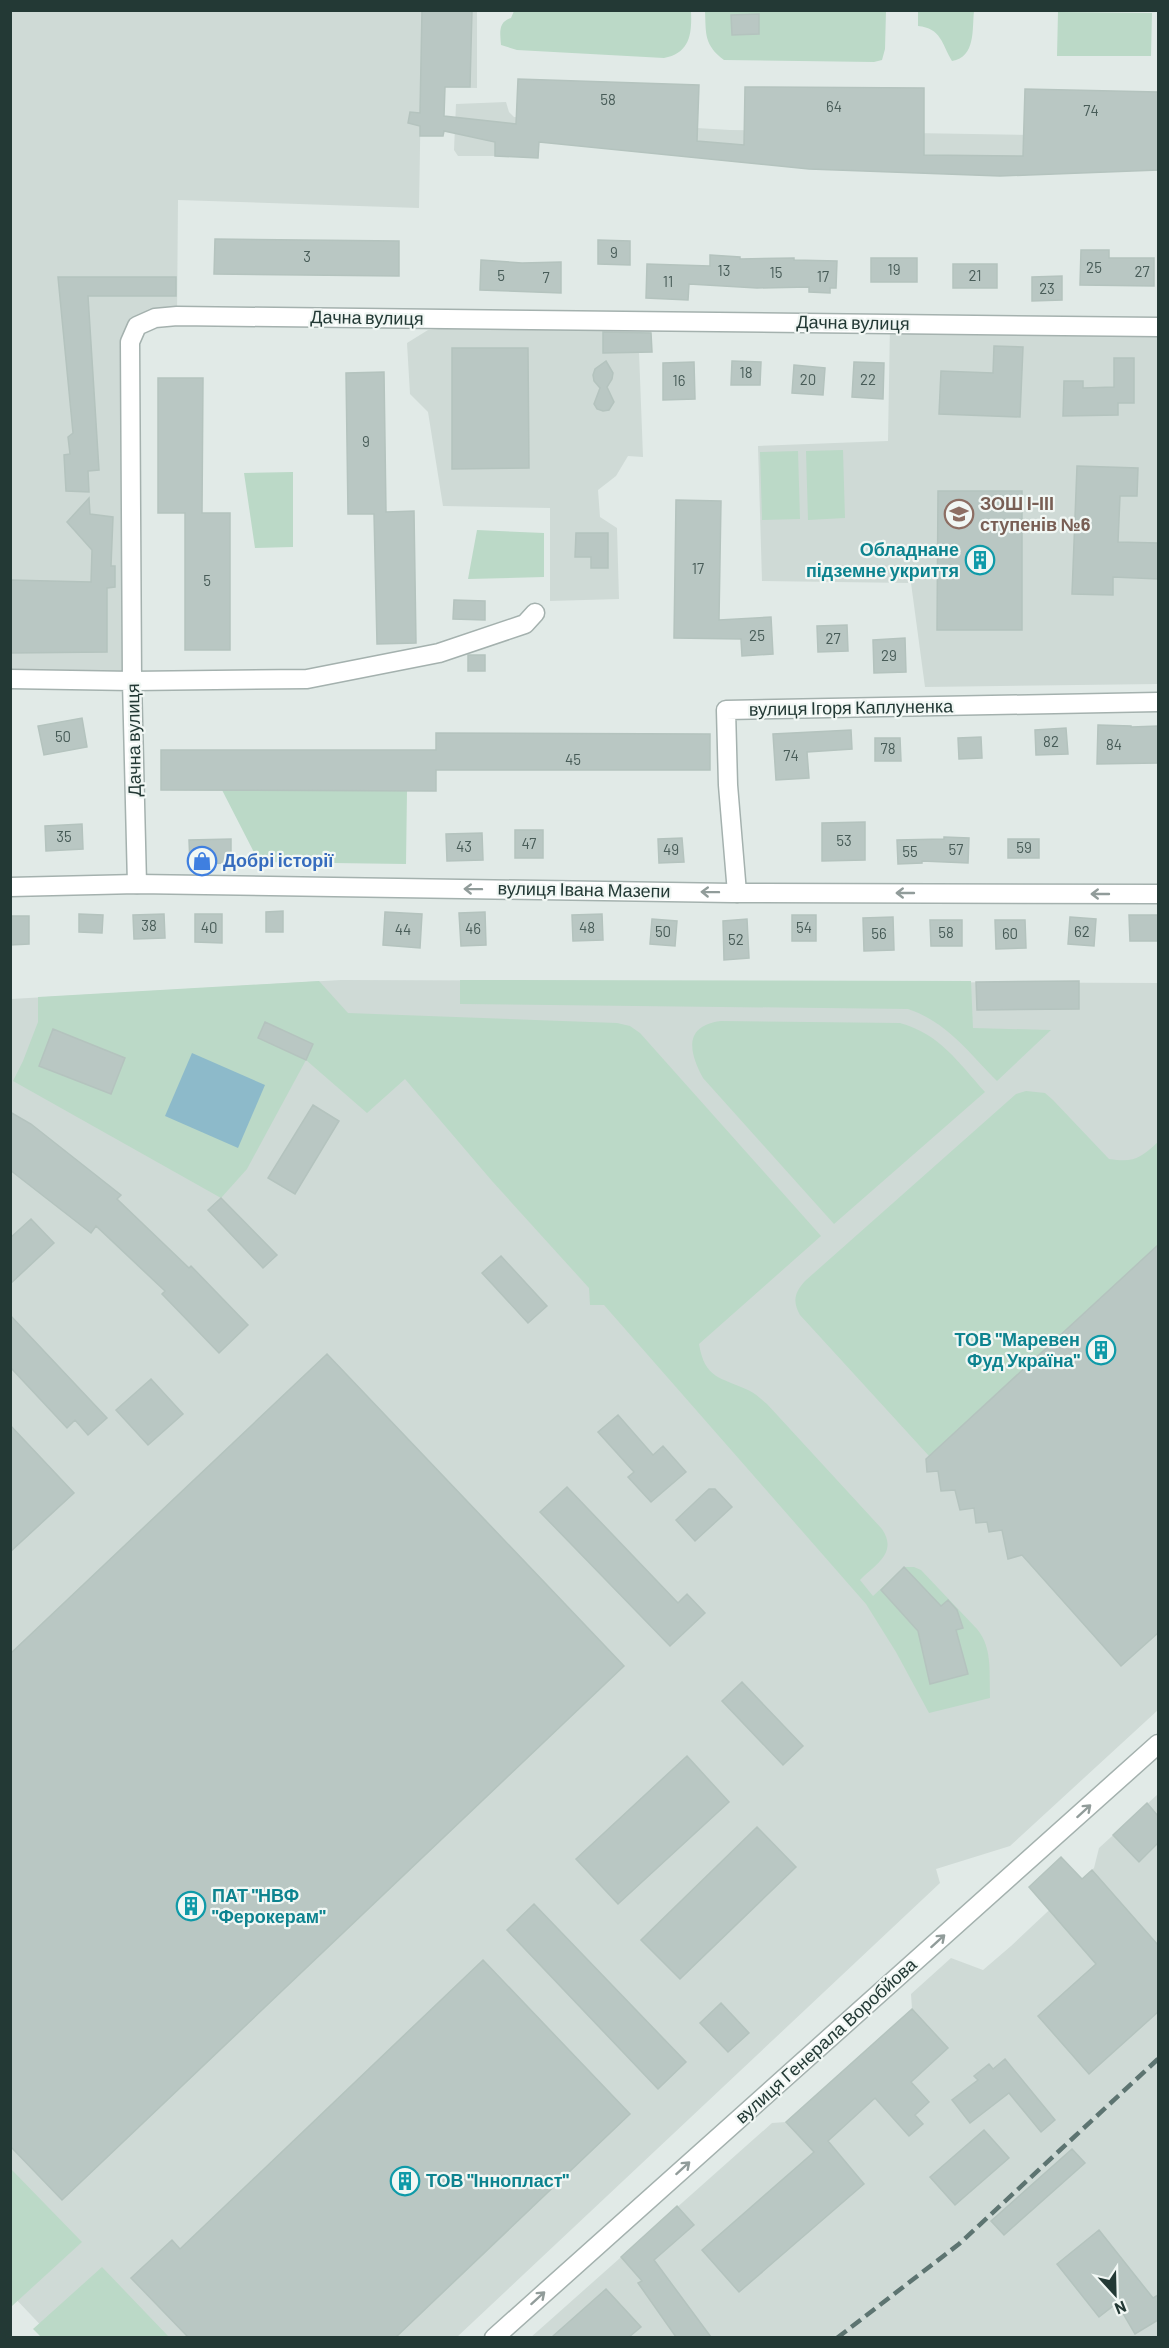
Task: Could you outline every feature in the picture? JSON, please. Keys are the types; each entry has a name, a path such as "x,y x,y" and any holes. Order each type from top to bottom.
{"street":[{"name":"Дачна вулиця","path":"137,884 132,681 130,342 137,326 155,318 177,316 1158,327"},
{"path":"10,679 132,681 307,679 439,652 525,624 536,613"},
{"name":"вулиця Ігоря Каплуненка","path":"737,893 728,784 726,711 1158,702"},
{"name":"вулиця Івана Мазепи","path":"10,887 137,884 737,893 1158,894"},
{"name":"вулиця Генерала Воробйова","path":"494,2337 1158,1744"}],"shaded area":[{"path":"11,11 477,11 477,88 421,87 419,208 178,200 177,316 137,325 132,681 11,679"},
{"path":"506,102 509,112 514,117 730,130 1158,137 1158,170 1000,176 809,169 539,142 538,158 458,156 454,150 456,104"},
{"name":"ЗОШ І-ІІІ ступенів №6","path":"890,324 1158,333 1158,684 925,687 911,583 762,581 758,446 888,441"},
{"path":"450,328 651,329 652,352 639,352 643,457 628,456 616,476 598,490 600,517 617,528 619,599 550,601 550,508 443,506 428,412 410,394 407,343 428,330"},
{"path":"341,980 1158,983 1158,1710 1010,1846 936,1869 940,1883 457,2337 52,2337 11,2294 11,999"},
{"path":"1158,1794 1158,2337 530,2338 772,2123 786,2122 912,2009 911,1994 951,1958 983,1970 1011,1946 1094,1868 1099,1848"}],"green space":[{"path":"514,11 691,11 691,27 684,47 679,52 664,58 517,50 501,45 500,32 504,22 511,18"},
{"path":"705,11 886,11 885,49 882,60 874,62 724,60 709,44"},
{"path":"918,11 974,11 971,41 965,54 952,61 936,33 926,27 918,26"},
{"path":"1058,12 1152,13 1151,56 1057,56"},
{"path":"843,450 845,518 808,520 806,451"},
{"path":"798,451 800,519 762,520 760,452"},
{"path":"293,472 293,547 255,548 244,473"},
{"path":"477,530 544,533 544,577 468,579"},
{"path":"222,790 407,791 406,864 259,862"},
{"path":"460,980 971,981 973,1028 1051,1030 997,1081 946,1030 908,1009 460,1004"},
{"path":"319,981 348,1013 617,1023 630,1026 640,1033 821,1236 699,1344 705,1364 715,1375 751,1391 767,1404 882,1529 888,1545 883,1558 860,1580 873,1596 904,1567 914,1567 921,1570 977,1629 988,1653 990,1698 929,1713 896,1652 866,1604 604,1305 590,1305 589,1288 492,1181 405,1079 367,1113 306,1060 247,1169 221,1198 13,1081 38,1022 38,997"},
{"path":"721,1021 900,1023 926,1034 947,1050 985,1092 834,1224 703,1078 695,1059 692,1042 700,1028"},
{"path":"1026,1091 1045,1093 1109,1159 1131,1160 1158,1142 1158,1245 929,1456 800,1315 796,1297 805,1281 1016,1094"},
{"path":"11,2169 82,2242 12,2306 10,2305"},
{"path":"102,2267 169,2337 41,2337 33,2329"}],"water":[{"path":"192,1053 265,1085 238,1148 165,1116"}],"building":[{"path":"422,10 472,10 470,87 445,87 444,116 516,124 518,79 699,85 697,141 744,145 745,87 924,88 924,155 1023,156 1025,89 1158,92 1158,170 1000,176 809,169 539,142 538,158 495,156 495,142 444,131 443,136 420,136 420,126 408,123 410,112 420,113"},
{"path":"759,14 759,34 732,35 731,15"},
{"path":"215,239 399,241 399,276 214,274"},
{"path":"598,240 630,241 630,265 598,264"},
{"path":"1081,250 1109,250 1109,258 1154,258 1154,286 1080,285"},
{"path":"710,255 740,257 740,259 794,258 794,260 837,261 836,288 830,288 830,293 809,292 809,287 757,288 689,284 688,300 646,298 647,264 710,266"},
{"path":"871,258 917,258 917,282 871,282"},
{"path":"481,260 522,263 561,262 561,293 480,290"},
{"path":"953,264 997,264 997,288 953,288"},
{"path":"1062,276 1062,300 1032,301 1032,277"},
{"path":"58,277 176,277 176,296 88,296 99,470 88,471 89,492 66,491 64,455 70,454 68,437 73,433"},
{"path":"603,332 651,333 652,352 603,353"},
{"path":"994,346 1023,347 1020,417 939,414 941,371 993,373"},
{"path":"452,348 528,348 529,468 452,469"},
{"path":"1114,358 1134,358 1134,403 1118,403 1118,415 1063,416 1064,381 1083,381 1083,388 1114,387"},
{"path":"606,361 613,373 607,387 614,402 609,410 603,411 597,409 594,404 600,388 594,381 593,375 595,369"},
{"path":"732,361 761,362 760,385 731,385"},
{"path":"694,362 695,399 663,400 663,363"},
{"path":"854,362 884,363 883,399 852,397"},
{"path":"794,365 825,368 823,395 792,393"},
{"path":"384,372 386,512 414,511 416,643 377,644 374,514 348,514 346,373"},
{"path":"158,378 203,378 202,513 230,513 230,650 185,650 185,513 158,513"},
{"path":"1077,466 1138,468 1137,496 1120,496 1118,542 1158,543 1158,579 1113,577 1113,595 1072,594"},
{"name":"Обладнане підземне укриття","path":"938,491 1022,491 1022,630 937,630"},
{"path":"89,498 90,514 113,517 111,566 115,566 115,587 107,588 107,652 10,653 10,580 91,582 92,550 67,522"},
{"path":"676,500 721,501 719,620 771,617 773,654 742,656 741,639 674,638"},
{"path":"576,533 608,533 608,568 591,568 591,557 575,557"},
{"path":"454,600 485,601 485,620 453,619"},
{"path":"847,625 848,651 818,652 817,626"},
{"path":"905,638 906,672 874,673 873,640"},
{"path":"468,655 485,655 485,671 468,671"},
{"path":"82,718 87,747 44,755 38,726"},
{"path":"1098,725 1158,726 1158,763 1097,764"},
{"path":"1066,728 1068,754 1036,755 1035,730"},
{"path":"851,730 852,749 807,752 809,778 776,780 773,734"},
{"path":"436,733 710,734 710,770 436,770 436,791 161,790 161,750 436,750"},
{"path":"981,737 982,758 959,759 958,738"},
{"path":"875,738 900,738 901,761 875,761"},
{"path":"865,822 865,860 822,861 822,823"},
{"path":"82,824 83,849 46,851 45,826"},
{"path":"515,830 543,830 543,858 515,858"},
{"path":"482,833 483,860 447,861 446,834"},
{"path":"944,837 969,838 968,863 922,861 922,863 898,864 897,840 944,839"},
{"path":"682,838 684,862 659,863 658,839"},
{"path":"231,839 231,863 190,864 189,840"},
{"path":"1008,839 1039,839 1039,858 1008,858"},
{"path":"283,911 283,932 266,932 266,912"},
{"path":"385,912 422,914 420,948 383,945"},
{"path":"485,912 486,945 461,946 459,913"},
{"path":"79,914 103,915 102,933 79,932"},
{"path":"164,914 165,938 134,939 133,915"},
{"path":"195,914 222,914 222,943 195,942"},
{"path":"602,914 603,940 573,941 572,915"},
{"path":"792,915 816,915 816,941 792,941"},
{"path":"1129,915 1158,915 1158,941 1130,941"},
{"path":"10,916 29,916 29,944 10,945"},
{"path":"893,917 894,950 864,951 863,918"},
{"path":"1070,917 1096,919 1094,946 1068,944"},
{"path":"652,919 677,921 675,946 650,944"},
{"path":"747,919 749,958 724,960 723,921"},
{"path":"930,920 962,920 962,946 931,946"},
{"path":"995,920 1025,920 1026,948 996,949"},
{"path":"1079,981 1079,1009 977,1010 976,982"},
{"path":"265,1022 313,1044 306,1060 258,1038"},
{"path":"53,1029 125,1058 111,1094 39,1066"},
{"path":"313,1105 339,1121 295,1194 268,1178"},
{"path":"10,1112 31,1124 121,1195 117,1199 189,1268 191,1266 248,1325 219,1353 162,1294 165,1291 96,1226 91,1233 10,1170"},
{"path":"221,1198 277,1255 263,1268 208,1210"},
{"path":"31,1219 54,1243 10,1284 10,1238"},
{"name":"ТОВ \"Маревен Фуд Україна\"","path":"1158,1245 1158,1633 1121,1666 1022,1555 1008,1559 1002,1530 989,1532 987,1522 976,1523 974,1508 960,1510 955,1490 941,1491 938,1471 927,1472 926,1459"},
{"path":"501,1256 547,1306 528,1323 482,1273"},
{"path":"10,1315 107,1418 88,1435 75,1420 67,1428 10,1367"},
{"name":"ПАТ \"НВФ \"Ферокерам\"","path":"327,1354 624,1666 62,2200 10,2146 10,1654"},
{"path":"151,1379 183,1414 148,1445 116,1410"},
{"path":"618,1415 653,1455 663,1446 686,1472 651,1502 628,1477 634,1472 598,1432"},
{"path":"10,1425 74,1493 10,1552"},
{"path":"567,1487 678,1603 687,1594 705,1613 670,1646 540,1512"},
{"path":"709,1489 715,1489 732,1507 695,1541 676,1520"},
{"path":"904,1567 941,1606 948,1600 957,1610 963,1628 956,1630 968,1674 930,1684 918,1631 881,1590"},
{"path":"742,1682 803,1746 783,1765 722,1701"},
{"path":"687,1756 729,1802 618,1904 576,1859"},
{"path":"1147,1803 1158,1816 1158,1843 1139,1862 1113,1835"},
{"path":"757,1827 796,1867 680,1979 641,1940"},
{"path":"1061,1857 1082,1879 1092,1870 1158,1945 1158,2012 1089,2074 1038,2016 1096,1964 1029,1887"},
{"path":"534,1904 686,2062 658,2089 507,1930"},
{"name":"ТОВ \"Іннопласт\"","path":"483,1960 630,2114 396,2337 188,2337 131,2278 172,2240 180,2249"},
{"path":"721,2003 749,2033 728,2052 700,2023"},
{"path":"912,2009 948,2048 911,2082 929,2102 915,2115 923,2124 909,2136 875,2098 828,2141 864,2184 739,2292 702,2250 814,2152 786,2122"},
{"path":"1005,2059 1055,2120 1041,2132 1009,2093 970,2123 952,2100 978,2080 974,2076 989,2064 993,2069"},
{"path":"984,2130 1009,2158 955,2205 930,2177"},
{"path":"1072,2149 1085,2163 1004,2235 991,2221"},
{"path":"677,2206 694,2225 654,2260 711,2337 676,2337 638,2283 642,2281 621,2257"},
{"path":"1099,2230 1153,2298 1158,2295 1158,2320 1135,2334 1117,2303 1099,2317 1057,2264"},
{"path":"606,2289 641,2327 629,2337 552,2337"}],"railway":[{"path":"837,2338 959,2244 1158,2059"}],"place":[{"name":"ЗОШ І-ІІІ ступенів №6","path":"959,514"},
{"name":"Обладнане підземне укриття","path":"980,560"},
{"name":"Добрі історії","path":"202,861"},
{"name":"ТОВ \"Маревен Фуд Україна\"","path":"1101,1350"},
{"name":"ПАТ \"НВФ \"Ферокерам\"","path":"191,1906"},
{"name":"ТОВ \"Іннопласт\"","path":"405,2181"}]}
